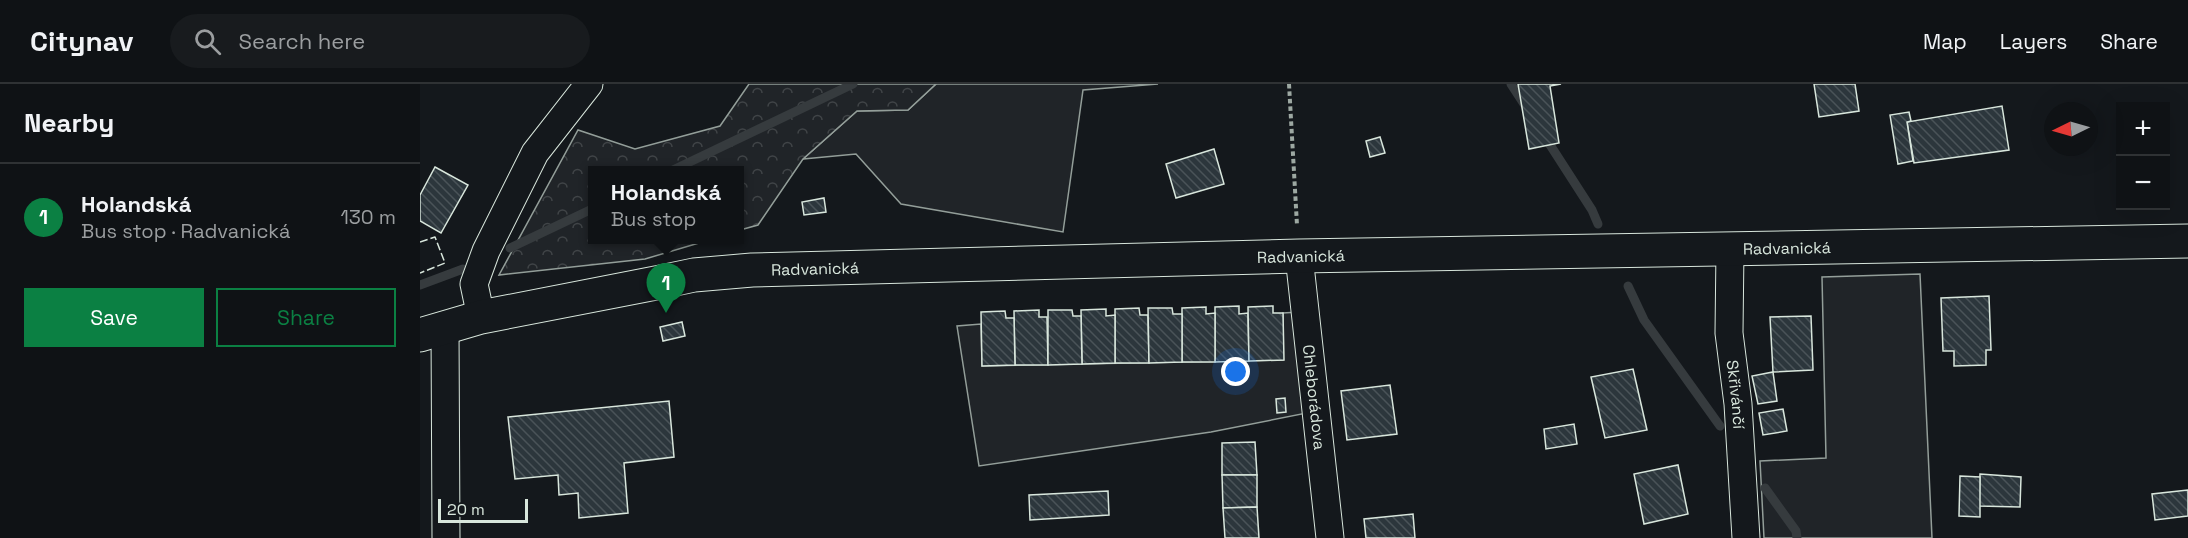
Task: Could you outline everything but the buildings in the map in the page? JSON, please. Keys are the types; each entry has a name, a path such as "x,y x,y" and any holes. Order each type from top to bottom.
{"street":[{"path":"481,318 474,284 486,251 535,153 589,84"},
{"name":"Radvanická","path":"433,332 481,318 694,275 752,270 1299,256 2188,241"},
{"name":"Skřivánčí","path":"1730,249 1729,333 1738,404 1746,538"},
{"name":"Chleborádova","path":"1299,256 1330,538"},
{"path":"433,332 446,538"}],"path":[{"path":"1289,84 1299,256"}],"green space":[{"path":"749,84 936,84 908,110 857,111 803,159 758,225 744,229 744,166 588,166 588,244 696,244 645,259 499,275 578,130 635,149 720,126"},
{"path":"936,84 1158,84 1083,90 1063,232 901,204 856,154 803,159 857,111 908,110"},
{"path":"1920,274 1932,538 1764,538 1760,461 1826,458 1822,277"},
{"path":"1299,312 1307,413 1211,432 979,466 957,326 981,324 982,366 1283,360 1283,313"}],"waterway":[{"path":"681,166 853,84"},
{"path":"1511,84 1526,107"},
{"path":"1545,137 1592,210 1598,224"},
{"path":"510,248 588,211"},
{"path":"420,285 463,269"},
{"path":"1628,286 1644,320 1720,426"},
{"path":"1765,488 1796,531 1797,538"}],"fence":[{"path":"420,242 435,237 445,263 420,273"}],"place":[{"name":"Holandská","path":"666,313"}]}
